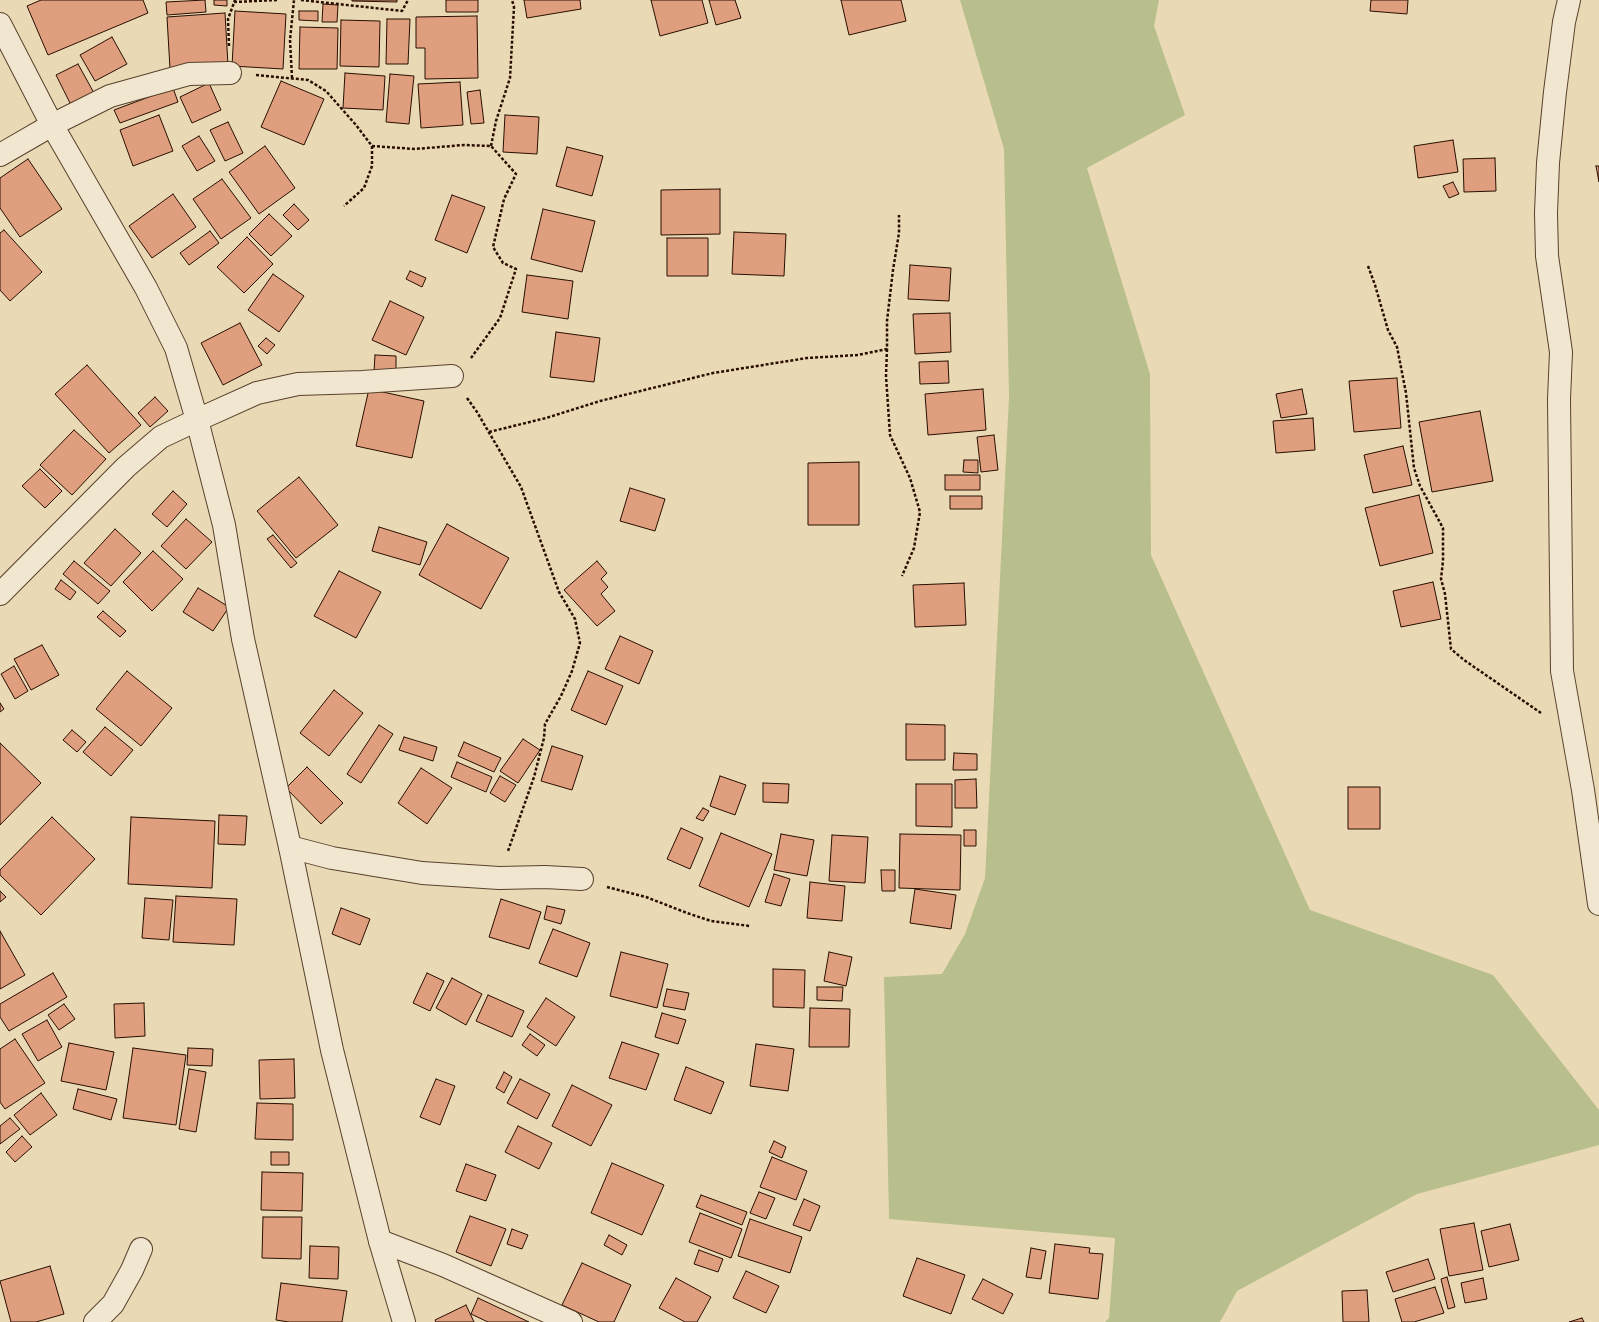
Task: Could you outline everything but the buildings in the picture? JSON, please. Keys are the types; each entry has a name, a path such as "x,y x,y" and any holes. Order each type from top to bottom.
{"street":[{"path":"1569,0 1564,22 1555,92 1548,163 1546,213 1549,270 1561,352 1558,399 1562,671 1583,790 1599,904"},
{"path":"0,24 52,125 146,288 176,348 197,420 224,525 243,639 290,847 332,1050 380,1241 404,1322"},
{"path":"0,155 52,125 110,96 188,74 230,73"},
{"path":"0,594 126,467 161,437 256,393 298,384 362,382 452,376"},
{"path":"290,847 332,858 422,873 499,878 582,878"},
{"path":"380,1241 444,1265 571,1322"},
{"path":"95,1322 113,1304 132,1270 141,1249"}],"path":[{"path":"277,0 235,1 228,19 230,73 308,80 326,91 356,125 372,146 372,166 364,188 344,206"},
{"path":"292,78 290,40 294,0"},
{"path":"301,0 402,11 408,0"},
{"path":"491,146 496,121 510,78 514,8 512,0"},
{"path":"372,146 415,149 464,145 491,146 516,174 504,199 493,247 503,262 516,269 500,318 475,354 452,376 478,412 521,487 559,592 575,619 580,642 572,671 561,696 545,724 544,738 534,777 499,878"},
{"path":"899,215 899,233 887,321 886,376 890,435 910,478 920,512 914,548 902,576"},
{"path":"1368,266 1388,330 1397,347 1406,393 1414,468 1420,486 1443,528 1443,561 1441,579 1445,594 1451,649 1464,660 1573,736"},
{"path":"489,432 546,418 600,401 713,373 807,358 858,355 887,349"},
{"path":"582,878 598,884 646,896 687,914 711,921 750,926"}],"green space":[{"path":"960,0 1159,0 1154,26 1185,115 1087,168 1150,374 1151,555 1310,910 1493,975 1599,1110 1599,1145 1417,1194 1237,1291 1220,1322 1105,1322 1109,1318 1115,1238 889,1219 884,977 942,974 965,934 985,878 1009,397 1004,149"}]}
